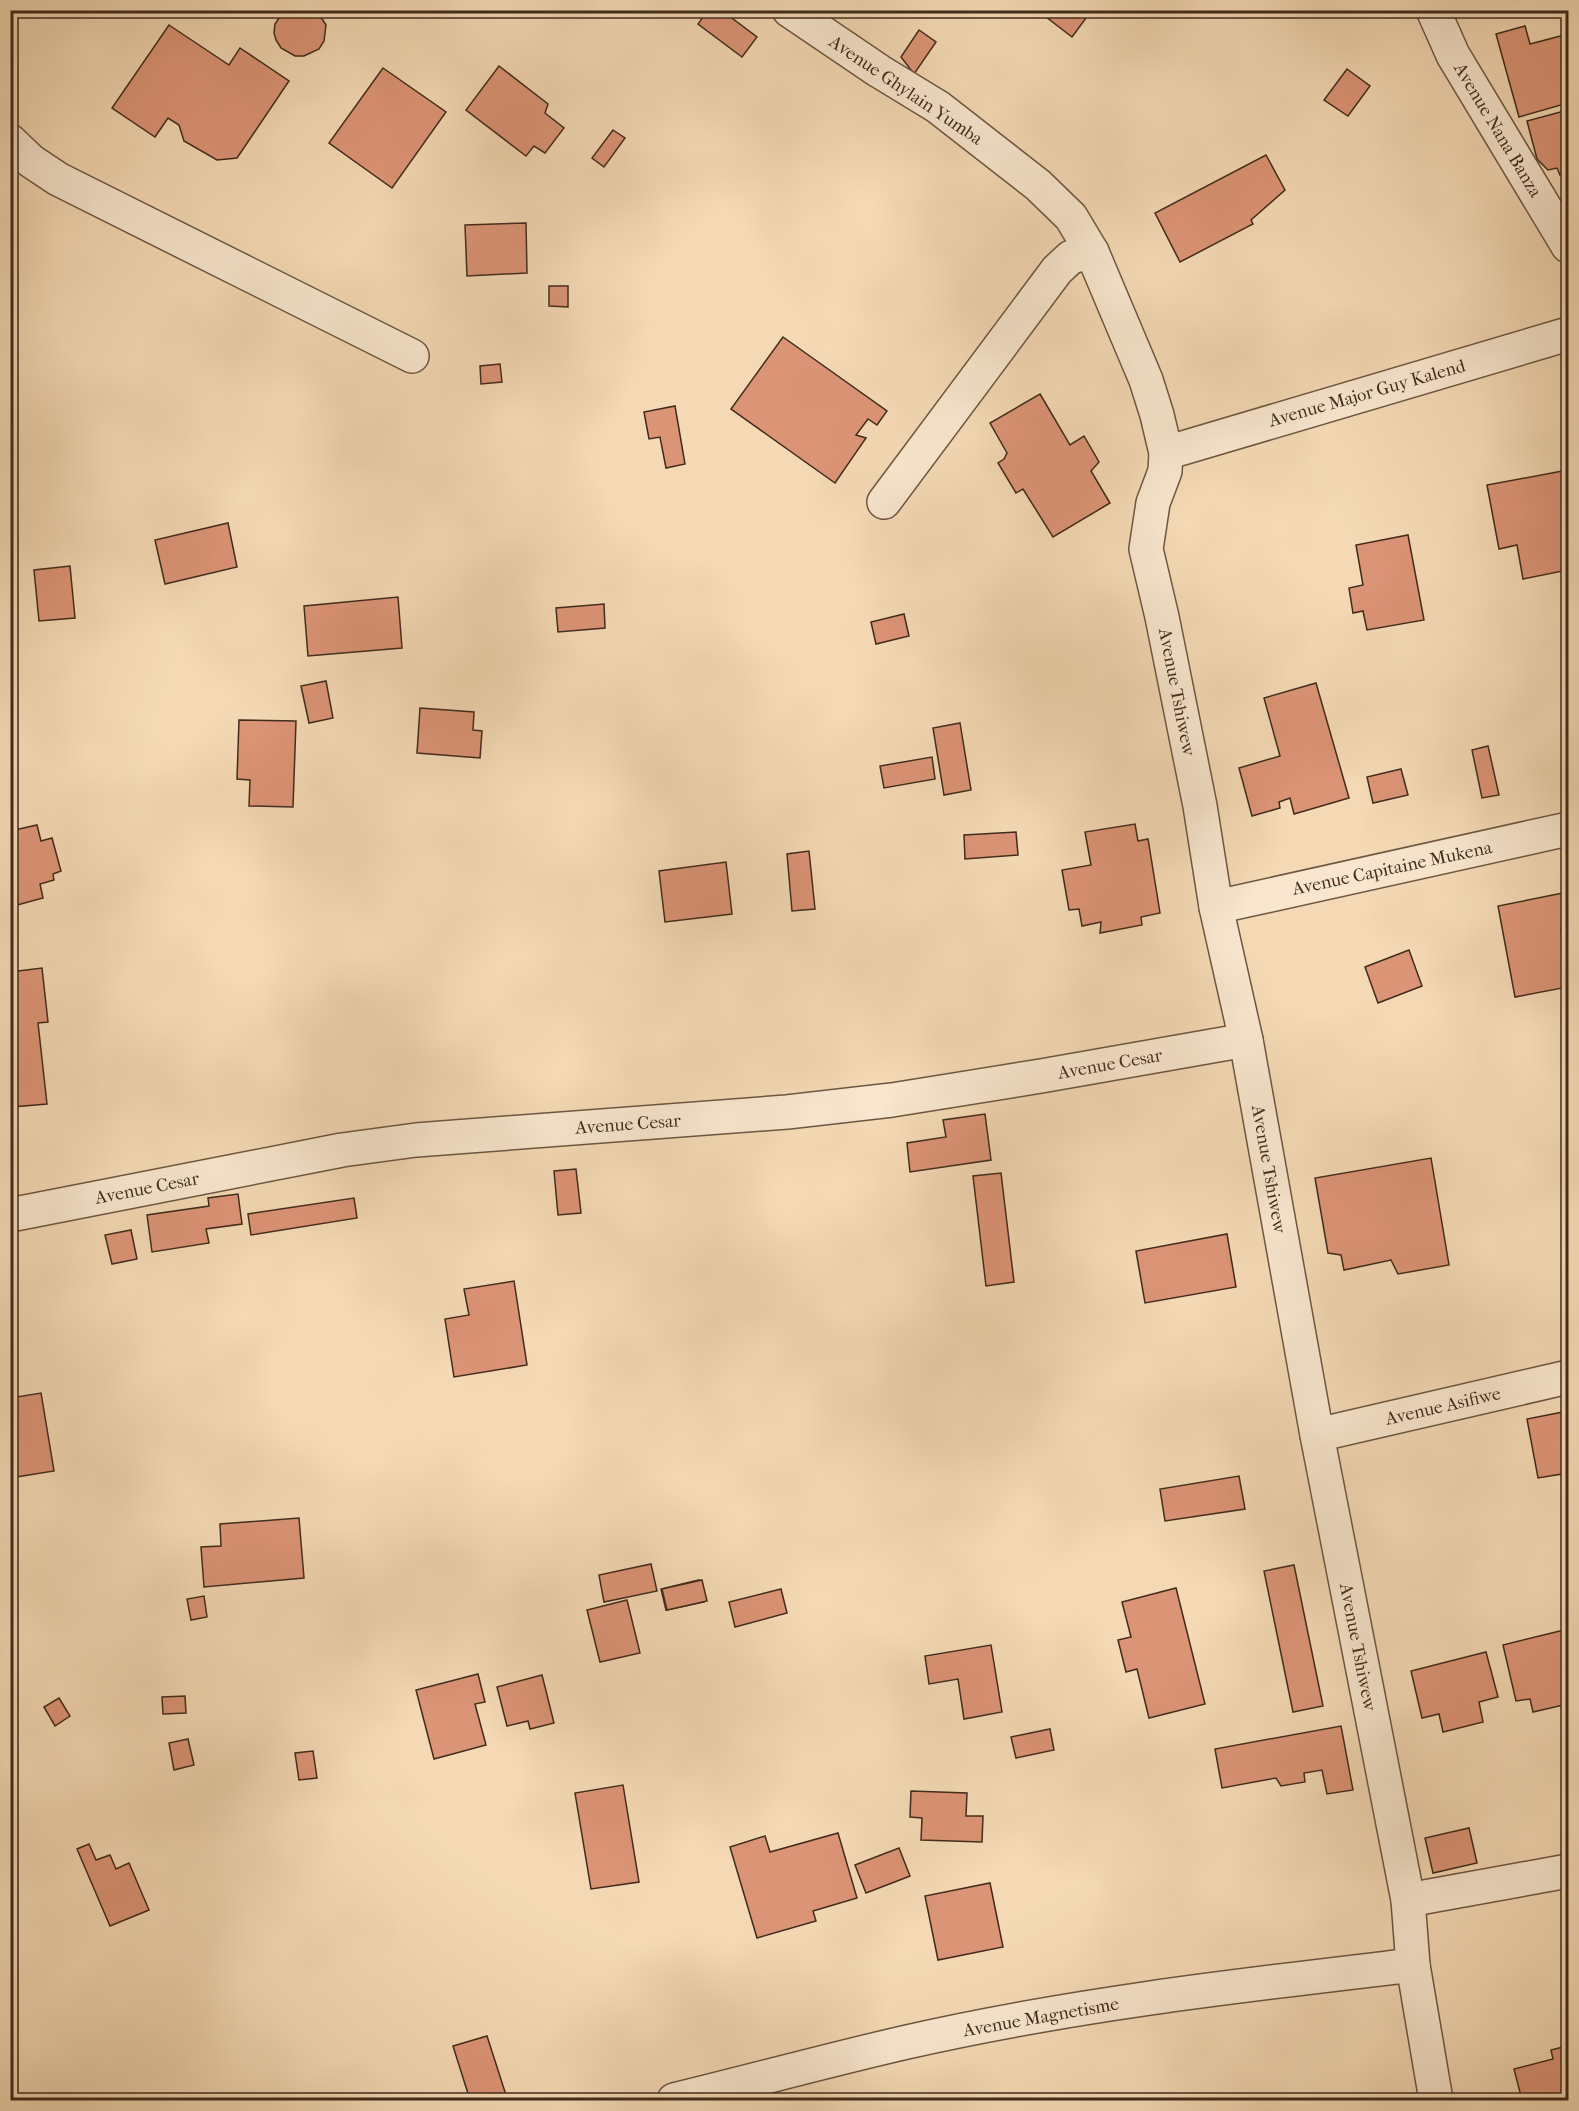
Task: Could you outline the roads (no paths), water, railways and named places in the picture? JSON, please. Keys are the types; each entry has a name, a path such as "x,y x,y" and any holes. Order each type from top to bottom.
{"street":[{"name":"Avenue Ghylain Yumba","path":"789,10 879,71 938,107 1038,184 1071,217 1092,252"},
{"name":"Avenue Nana Banza","path":"1433,10 1453,55 1569,246"},
{"path":"10,141 32,161 58,179 412,356"},
{"name":"Avenue Tshiwew","path":"1092,252 1146,380 1163,435 1166,453 1165,471 1153,503 1146,549 1195,784 1216,907 1246,1040 1317,1435 1407,1900 1413,1965 1436,2100"},
{"path":"884,502 1057,270 1071,257 1092,252"},
{"name":"Avenue Major Guy Kalend","path":"1166,453 1569,334"},
{"name":"Avenue Capitaine Mukena","path":"1216,907 1569,829"},
{"name":"Avenue Cesar","path":"10,1215 308,1156 416,1140 787,1112 892,1100 1246,1040"},
{"name":"Avenue Asifiwe","path":"1317,1435 1569,1377"},
{"path":"1407,1900 1569,1871"},
{"name":"Avenue Magnetisme","path":"674,2100 908,2042 1051,2014 1188,1991 1413,1965"}]}
